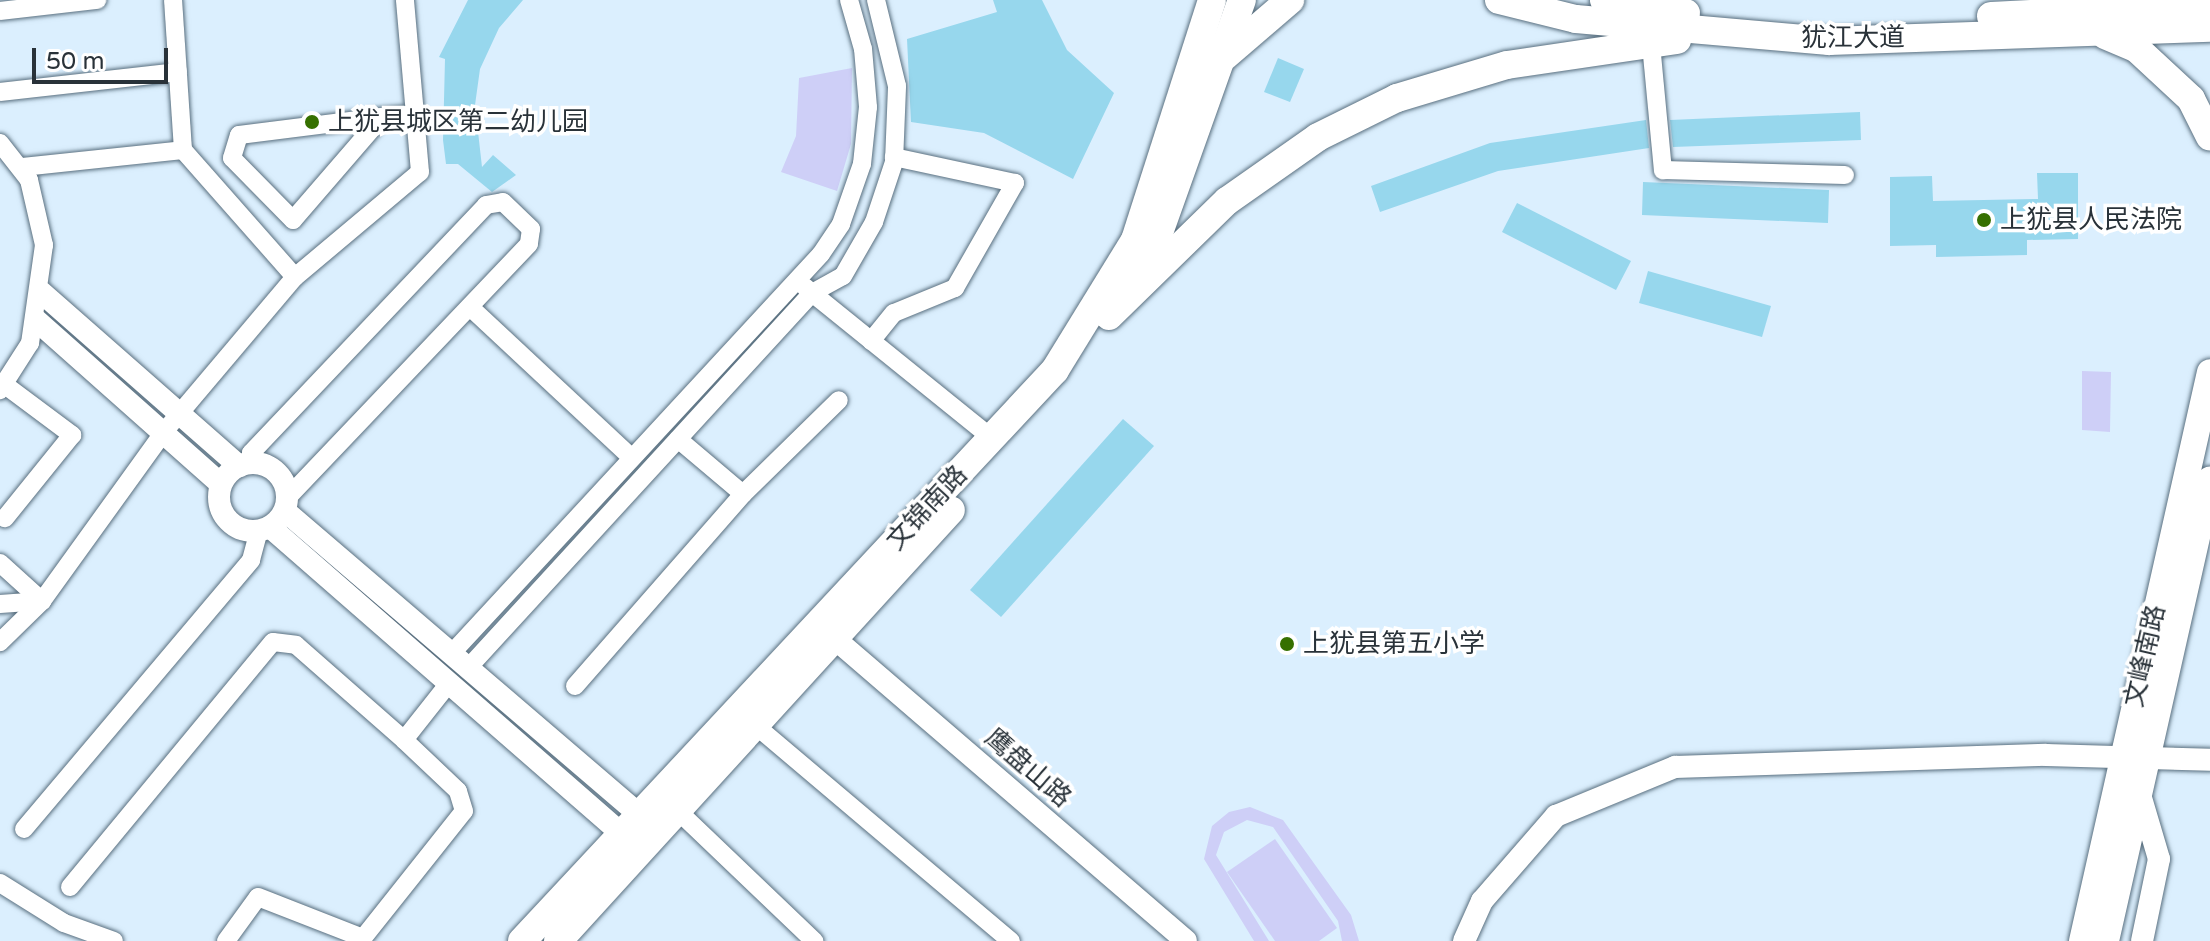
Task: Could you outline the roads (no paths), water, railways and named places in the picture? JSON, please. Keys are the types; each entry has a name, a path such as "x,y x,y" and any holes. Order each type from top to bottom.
{"main road":[{"name":"文锦南路","path":"522,941 1055,370 1135,240 1212,0"},
{"name":"文锦南路","path":"558,941 1067,382 1155,244 1225,57 1242,0"},
{"path":"1225,57 1290,0"},
{"name":"犹江大道","path":"1499,0 1576,19 1716,34 1829,41 2098,21 2210,5"},
{"name":"犹江大道","path":"1604,0 1715,18 1828,22 2098,21 2210,28"},
{"path":"2127,0 2098,21 2136,48 2191,99 2210,137"},
{"path":"1109,316 1227,201 1318,137 1371,111 1507,65 1716,34"},
{"name":"文峰南路","path":"2106,941 2139,789 2133,758 2210,372"},
{"name":"文峰南路","path":"2082,941 2210,480"}],"street":[{"path":"0,11 97,0"},
{"path":"173,0 183,150 295,277"},
{"path":"0,642 42,601 163,433 295,277 420,172 405,0"},
{"path":"404,740 460,661 632,458 797,280 846,210 866,143 866,73 849,0"},
{"path":"460,661 678,439 812,293 843,276 874,222 895,151 897,86 876,0"},
{"path":"1651,44 1663,170 1845,175"},
{"path":"0,92 178,72"},
{"path":"382,117 293,220 232,158 239,135 382,117 415,114"},
{"path":"0,143 22,167 39,207 41,292 36,320 3,388 72,435 5,518"},
{"path":"866,143 1015,183 955,288 894,313 871,341"},
{"path":"22,167 183,150"},
{"path":"24,829 251,560 276,517 529,244 531,229 503,202 486,205 251,453 245,464 221,484 219,502 229,522 276,517 460,661 631,824"},
{"path":"846,210 874,222"},
{"path":"797,280 992,438"},
{"path":"41,292 179,413 245,464 273,469 276,517 446,681 631,824"},
{"path":"470,307 632,458"},
{"path":"36,320 221,484"},
{"path":"575,686 743,494 839,400"},
{"path":"678,439 743,494"},
{"path":"0,563 42,601"},
{"path":"0,604 42,601"},
{"name":"鹰盘山路","path":"834,638 1186,941"},
{"path":"70,887 273,642 296,645 458,791 464,811 363,938 258,897 226,941"},
{"path":"755,725 1011,941"},
{"path":"1464,941 1482,901 1556,816 1675,767 2133,758 2210,760"},
{"path":"2139,789 2159,859 2142,941"},
{"path":"677,810 814,941"},
{"path":"0,883 64,923 114,941"}],"place":[{"name":"上犹县城区第二幼儿园","path":"312,122"},
{"name":"上犹县人民法院","path":"1984,220"},
{"name":"上犹县第五小学","path":"1287,644"}]}
